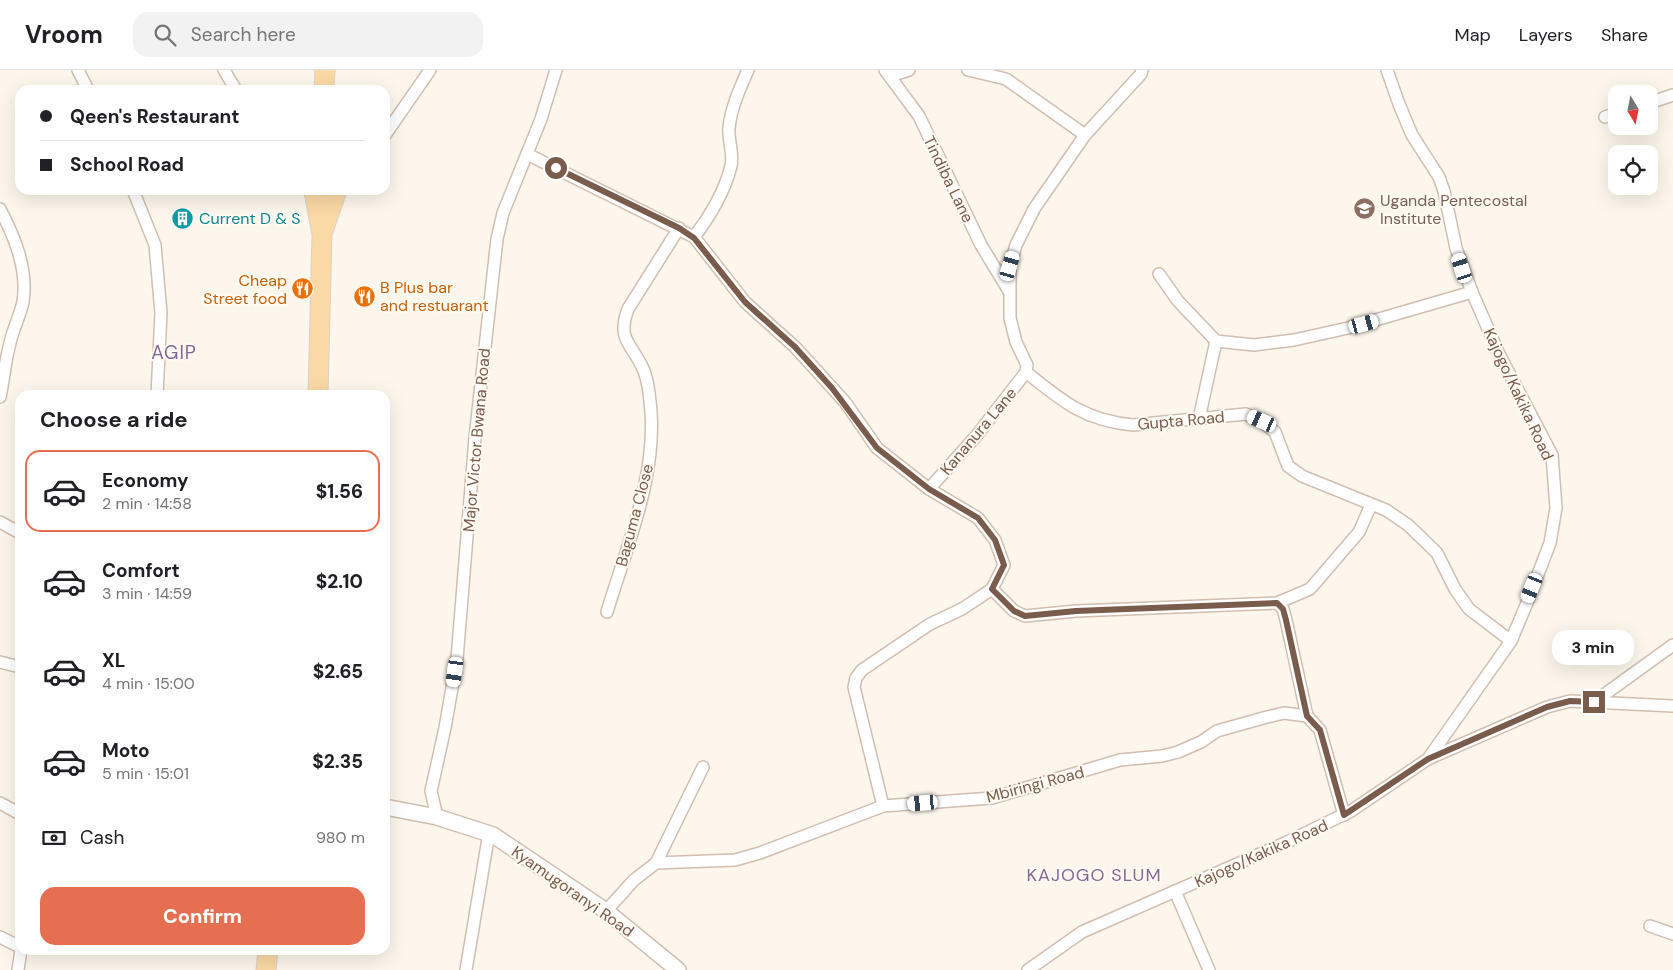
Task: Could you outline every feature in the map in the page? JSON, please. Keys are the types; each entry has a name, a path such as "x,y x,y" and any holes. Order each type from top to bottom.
{"main road":[{"path":"324,70 324,85"},
{"path":"314,195 322,234 318,390"},
{"path":"322,234 334,195"},
{"path":"266,970 268,955"}],"street":[{"path":"78,70 86,85"},
{"path":"224,70 233,85"},
{"path":"390,129 430,70"},
{"name":"Major Victor Bwana Road","path":"437,817 431,791 445,728 456,659 476,428 496,239 503,213 541,119 556,70"},
{"path":"694,238 715,203 732,164 729,128 748,70"},
{"path":"888,73 909,70"},
{"path":"968,70 1006,79 1085,135"},
{"path":"1026,372 1027,365 1016,342 1010,318 1008,291 1010,266 1016,245 1034,209 1085,135 1142,70"},
{"name":"Kajogo/Kakika Road","path":"1028,970 1082,932 1344,815 1428,759 1511,641 1550,543 1556,508 1552,455 1499,354 1472,292 1456,248 1444,191 1412,134 1399,104 1388,70"},
{"name":"Tindiba Lane","path":"888,73 919,116 981,245 1008,291"},
{"path":"1658,100 1673,95"},
{"path":"527,154 679,228 694,238 745,302 795,347 844,402 877,448 929,489 978,518 995,540 1004,565 992,589 962,609 930,624 862,670 856,678 854,687 883,806"},
{"path":"135,195 154,245 161,313 157,390"},
{"path":"0,209 12,232 21,262 24,286 22,303 10,342 0,397"},
{"name":"Baguma Close","path":"607,612 643,491 650,452 652,411 649,386 644,370 625,338 623,323 628,308 679,228"},
{"path":"1159,274 1178,301 1216,341 1254,345 1294,340 1348,328 1472,292"},
{"path":"1199,419 1216,341"},
{"name":"Kananura Lane","path":"929,489 977,435 1026,372"},
{"name":"Gupta Road","path":"1026,372 1059,398 1083,413 1118,424 1133,425 1246,414 1262,421 1276,432 1288,466 1302,476 1386,510 1414,530 1437,553 1455,589 1469,609 1511,641"},
{"path":"992,589 1014,611 1025,616 1076,611 1277,603 1310,589 1359,532 1371,505"},
{"path":"0,522 15,530"},
{"path":"1277,603 1283,609 1286,620 1307,716 1320,730 1344,815"},
{"path":"1594,702 1673,645"},
{"path":"0,662 15,666"},
{"path":"1428,759 1547,707 1570,701 1673,706"},
{"name":"Mbiringi Road","path":"656,863 675,861 713,862 743,858 883,806 992,798 1120,760 1162,756 1178,752 1201,742 1217,731 1267,717 1284,713 1307,716"},
{"path":"606,911 634,880 656,863 703,767"},
{"path":"0,803 15,811"},
{"name":"Kyamugoranyi Road","path":"390,808 437,817 489,833 606,911 678,970"},
{"name":"Kyamugoranyi Road","path":"466,970 489,833"},
{"path":"1175,891 1209,970"},
{"path":"1650,926 1673,934"},
{"path":"0,937 15,945"},
{"path":"18,970 19,955"}],"place":[{"name":"Uganda Pentecostal Institute","path":"1364,209"},
{"name":"Current D & S","path":"183,218"},
{"name":"Cheap Street food","path":"303,289"},
{"name":"B Plus bar and restuarant","path":"364,296"}],"district":[{"name":"AGIP","path":"174,352"},
{"name":"KAJOGO SLUM","path":"1094,875"}],"route":[{"path":"556,168 679,228 694,238 745,302 795,347 844,402 877,448 929,489 978,518 995,540 1004,565 992,589 1014,611 1025,616 1076,611 1155,610 1277,603 1283,609 1286,620 1307,716 1320,730 1344,815 1428,759 1547,707 1570,701 1594,702"}]}
